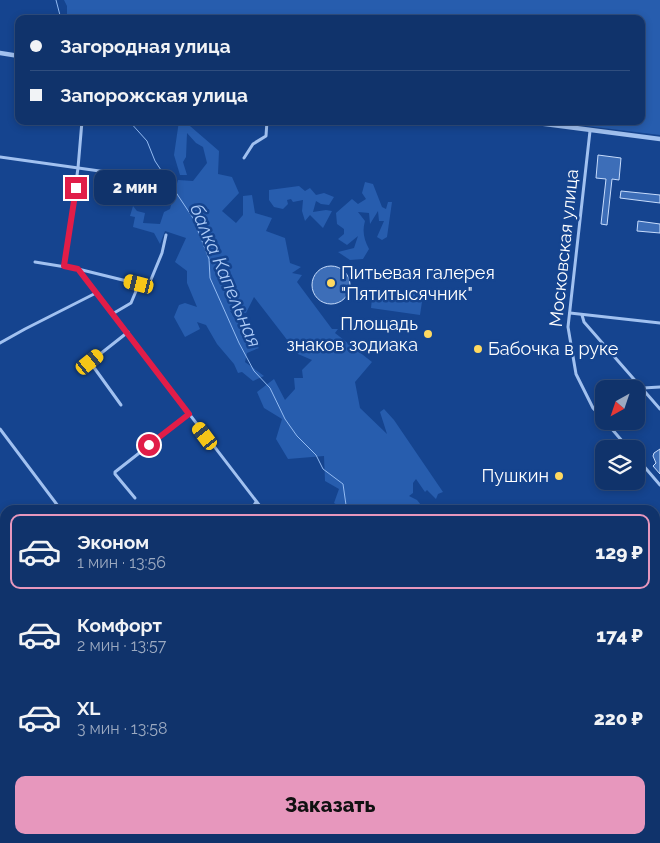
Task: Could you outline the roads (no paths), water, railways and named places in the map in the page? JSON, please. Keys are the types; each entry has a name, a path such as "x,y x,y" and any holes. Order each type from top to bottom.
{"street":[{"path":"0,54 15,56"},
{"path":"64,266 78,168 82,125"},
{"path":"244,158 253,144 266,136 267,125"},
{"path":"552,125 660,139"},
{"name":"Московская улица","path":"590,130 570,313 569,339 576,374 595,410"},
{"path":"0,157 122,174"},
{"path":"35,262 64,266 139,284 150,282 162,253 166,235"},
{"path":"78,269 259,505"},
{"path":"114,314 131,303 139,284"},
{"path":"0,343 96,293"},
{"path":"570,313 660,323"},
{"path":"582,315 584,322 612,356 635,380"},
{"path":"121,405 90,362 128,332"},
{"path":"645,388 660,387"},
{"path":"645,390 660,409"},
{"path":"135,498 115,474 116,472 189,414"},
{"path":"0,429 57,505"},
{"name":"Московская улица","path":"612,430 621,440"},
{"path":"645,468 660,485"}],"waterway":[{"name":"балка Капельная","path":"56,0 60,15"},
{"name":"балка Капельная","path":"133,125 147,141 155,161 193,218 209,259 210,278 239,343 254,371 270,388 285,419 297,436 316,455 323,469 343,484 346,505"}],"place":[{"name":"Питьевая галерея \"Пятитысячник\"","path":"331,283"},
{"name":"Площадь знаков зодиака","path":"428,334"},
{"name":"Бабочка в руке","path":"478,349"},
{"name":"Пушкин","path":"559,476"}]}
